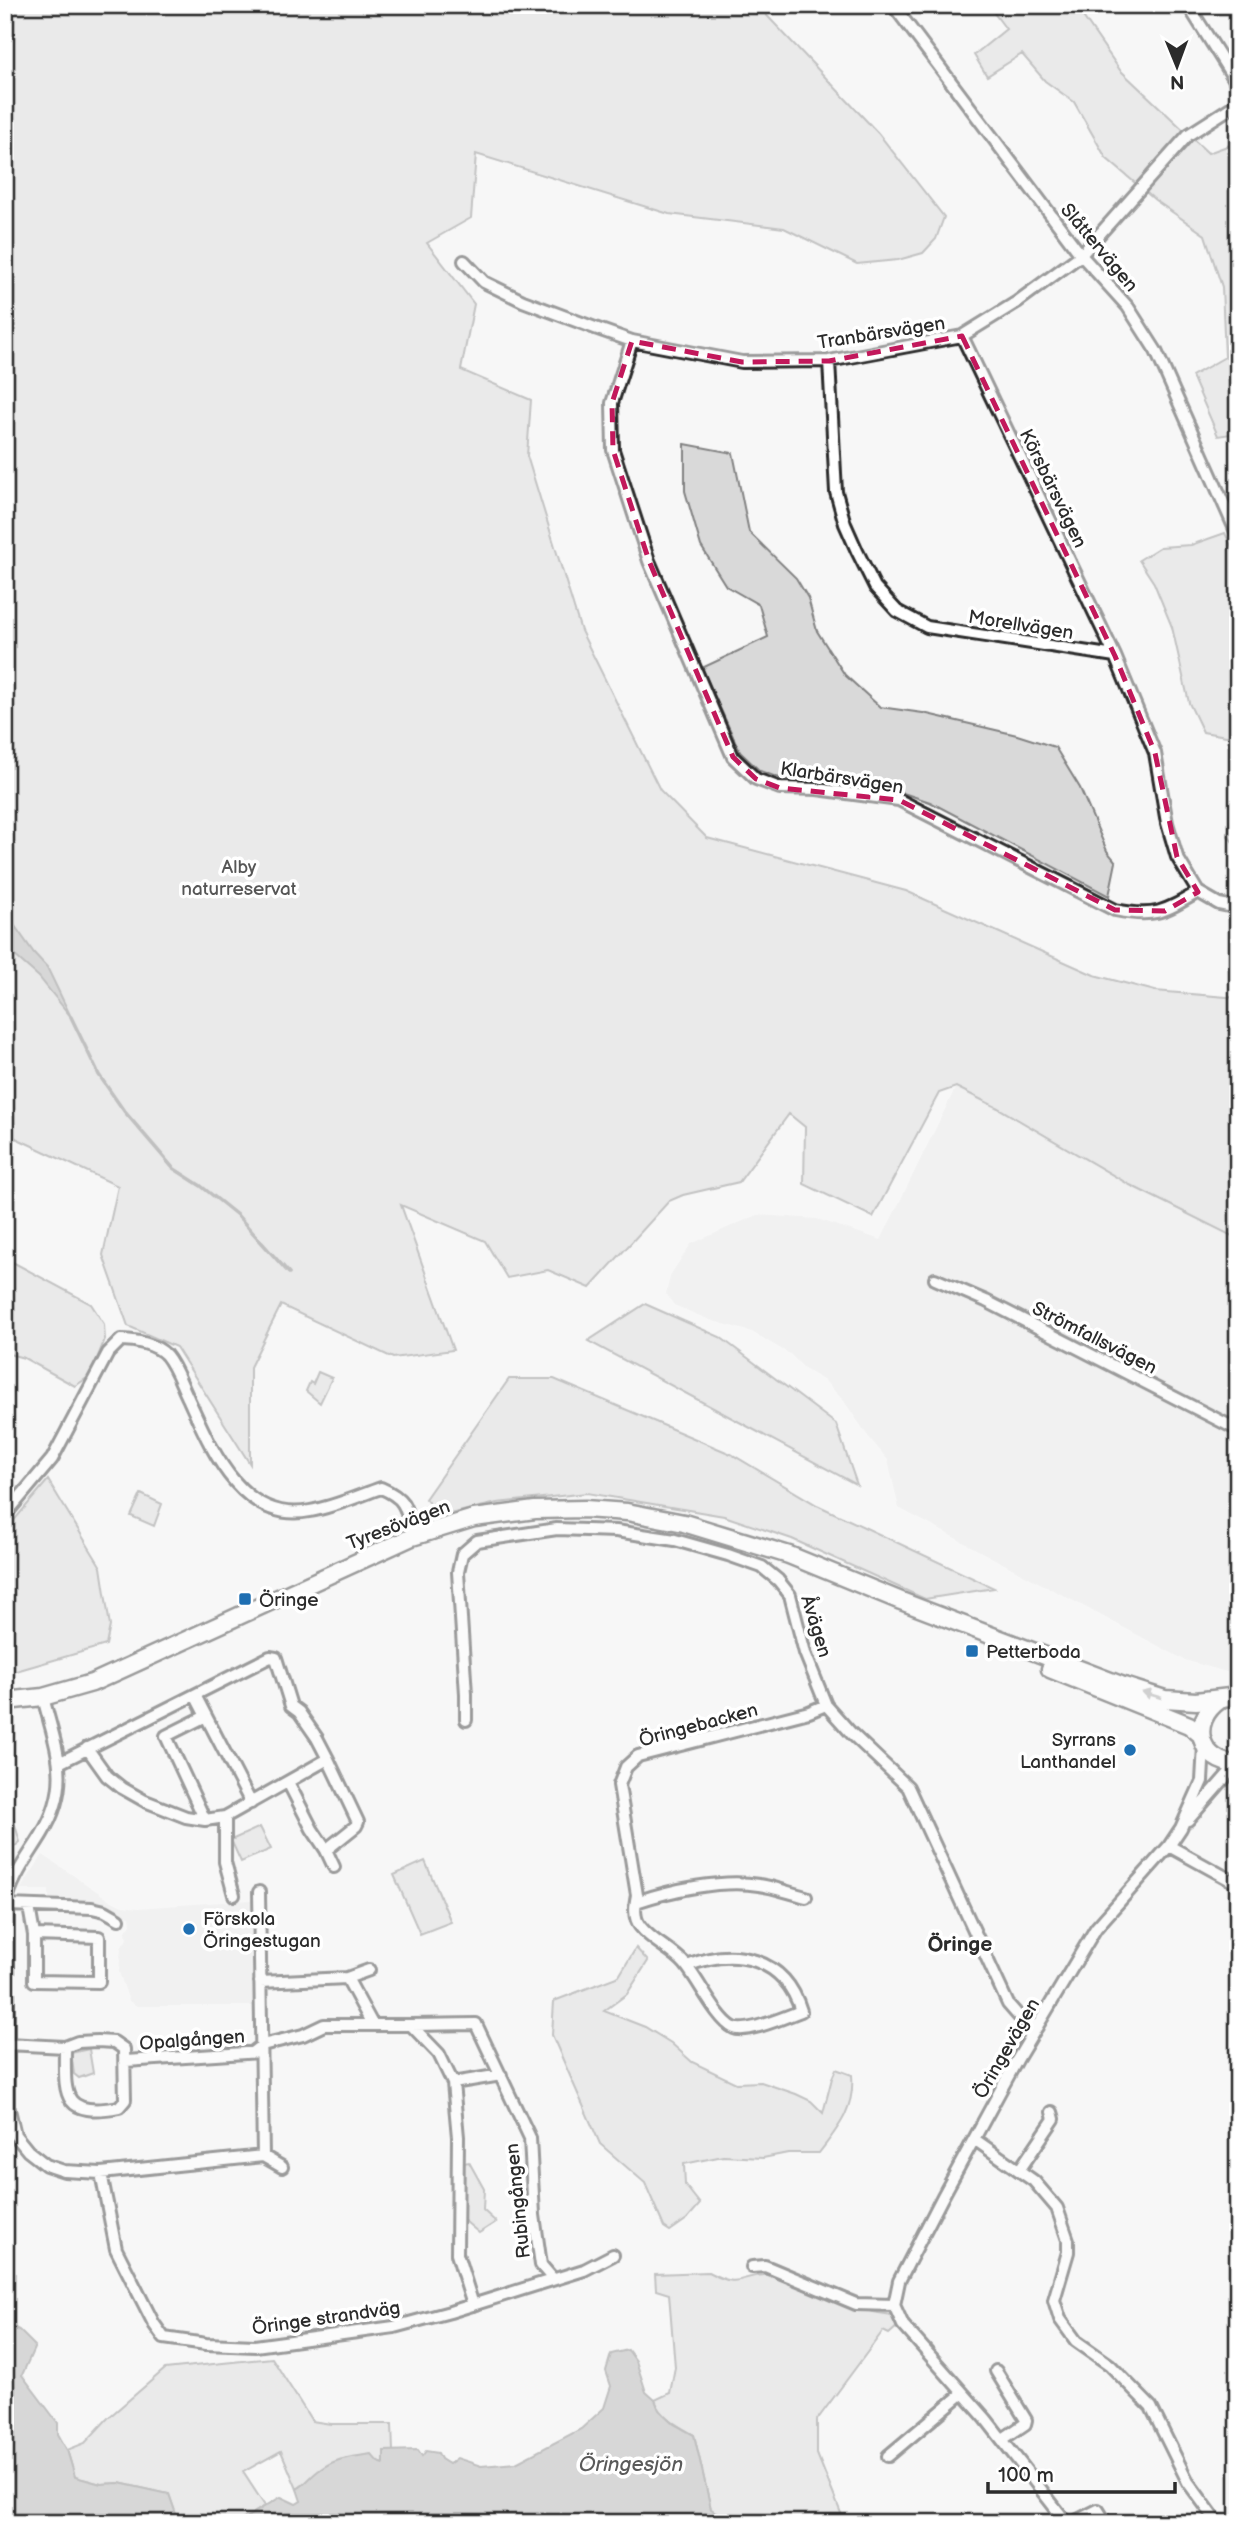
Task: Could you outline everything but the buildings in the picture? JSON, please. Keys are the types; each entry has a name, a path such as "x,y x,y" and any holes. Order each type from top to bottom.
{"main road":[{"name":"Tyresövägen","path":"5,1701 43,1696 92,1683 412,1537 474,1518 522,1511 585,1509 627,1511 684,1523 789,1555 901,1601 1121,1685 1165,1699 1196,1702 1232,1696"},
{"name":"Tyresövägen","path":"901,1601 947,1627 1189,1725 1218,1760 1237,1764"},
{"name":"Tyresövägen","path":"1202,1740 1205,1714 1232,1696"}],"street":[{"name":"Slåttervägen","path":"893,5 1081,255 1128,307 1156,351 1238,536"},
{"path":"1188,5 1238,85"},
{"name":"Tranbärsvägen","path":"464,261 484,282 523,301 632,341 742,362 829,360 962,336 1017,302 1081,255 1188,135 1238,103"},
{"name":"Körsbärsvägen","path":"962,336 1115,656"},
{"name":"Klarbärsvägen","path":"632,341 612,403 613,450 649,561 733,757 756,779 780,788 817,789 899,800 1115,910 1140,915 1165,911 1198,892"},
{"name":"Morellvägen","path":"829,360 836,492 845,524 857,551 876,587 897,611 927,626 1115,656"},
{"path":"1115,656 1155,753 1167,823 1177,857 1198,892 1219,904 1238,908"},
{"name":"Strömfallsvägen","path":"935,1279 986,1301 1238,1430"},
{"path":"5,1515 52,1459 108,1353 121,1339 133,1340 165,1353 220,1462 233,1481 251,1499 278,1510 309,1512 381,1488 397,1495 405,1503 412,1537"},
{"name":"Åvägen","path":"466,1720 458,1572 462,1554 477,1541 557,1529 616,1531 675,1540 762,1567 778,1580 789,1595 805,1653 826,1705 850,1733 908,1787 1008,2004 1022,2020 1037,2027"},
{"path":"59,1763 270,1657 276,1658 291,1706 299,1712 317,1738 358,1819 356,1826 326,1850"},
{"path":"195,1695 251,1803"},
{"path":"43,1696 59,1763 61,1786 57,1807 17,1873 8,1896 8,2105 15,2135 46,2165 64,2171 101,2173 263,2156 282,2167"},
{"name":"Öringebacken","path":"687,1966 724,1956 744,1957 760,1963 778,1974 792,1989 801,2011 755,2026 740,2029 732,2027 709,2000 687,1966 672,1950 650,1937 638,1924 619,1785 626,1767 638,1756 810,1712 826,1705"},
{"path":"205,1820 166,1736 206,1716"},
{"name":"Öringevägen","path":"1181,1828 1202,1781 1202,1740"},
{"path":"87,1748 107,1776 122,1788 145,1801 186,1817 205,1820 225,1817 328,1759"},
{"name":"Öringevägen","path":"894,2305 899,2281 974,2139 1096,1928 1237,1764"},
{"path":"288,1782 334,1867"},
{"path":"225,1817 225,1862 234,1895"},
{"path":"1169,1846 1238,1884"},
{"path":"636,1898 720,1885 757,1884 806,1897"},
{"path":"259,1892 258,2049 263,2156"},
{"path":"8,1905 92,1908 105,1911 118,1919"},
{"path":"29,1907 34,1936 34,1981 99,1982 99,1937 34,1936"},
{"path":"260,1982 347,1978 369,1970"},
{"path":"347,1978 372,2024"},
{"name":"Rubingången","path":"258,2049 303,2035 324,2025 476,2024 530,2138 534,2215 541,2265 553,2279"},
{"path":"411,2025 439,2054 453,2083 458,2137 457,2254 472,2305"},
{"name":"Opalgången","path":"7,2044 65,2046 78,2042 114,2042 124,2049 126,2061 125,2100 119,2107 89,2109 71,2102 66,2095 65,2046"},
{"name":"Opalgången","path":"126,2061 258,2049"},
{"path":"453,2083 500,2075"},
{"path":"1020,2169 1054,2119 1052,2112"},
{"path":"974,2139 1020,2169 1041,2187 1057,2208 1068,2240 1068,2252 1054,2300 1060,2319 1076,2341 1110,2365 1151,2407 1188,2482 1218,2523"},
{"name":"Öringe strandväg","path":"101,2173 116,2249 154,2324 164,2338 206,2344 255,2346 394,2327 584,2270 612,2255"},
{"path":"752,2267 765,2266 856,2304 894,2305 903,2325 1003,2439 1065,2522 1098,2510 1106,2523"},
{"path":"996,2371 1026,2420 1025,2424 1003,2439"},
{"path":"888,2456 963,2393"}],"highlighted area":[{"path":"962,336 1115,656 1155,753 1177,857 1198,892 1165,911 1115,910 899,800 780,788 756,779 733,757 649,561 613,450 612,403 632,341 742,362 829,361"}],"shaded area":[{"path":"956,1087 998,1108 1130,1185 1238,1239 1238,1679 1230,1673 1185,1660 899,1508 888,1460 844,1401 825,1381 806,1370 790,1354 752,1332 710,1320 674,1305 666,1294 671,1274 691,1244 757,1215 817,1219 881,1240"},
{"name":"Förskola Öringestugan","path":"43,1855 122,1906 138,1908 251,1900 253,2006 137,2006 129,2001 119,1972 121,1948 127,1939 130,1916 49,1902 49,1890 20,1890"}],"green space":[{"name":"Alby naturreservat","path":"5,5 757,5 878,133 944,217 936,239 923,253 898,260 857,264 784,228 669,214 476,154 471,218 427,243 474,304 461,370 531,400 527,456 581,631 660,790 707,838 906,891 1094,975 1155,991 1238,998 1238,1239 1130,1185 998,1108 956,1087 939,1093 873,1217 804,1184 805,1127 789,1114 739,1182 683,1195 669,1201 590,1288 548,1270 507,1278 485,1241 401,1205 453,1350 393,1358 281,1305 250,1367 250,1464 176,1347 128,1326 103,1255 118,1186 5,1133"},
{"path":"988,5 1075,5 1120,70 1208,153 1238,142 1238,433 1218,436 1192,376 1225,357 1222,287 1205,235 1155,200 1106,158 1074,102 1045,81 1022,54 987,76 974,55 1006,29"},
{"path":"685,444 733,453 749,532 796,578 808,598 817,631 845,675 880,707 923,713 1017,735 1055,747 1080,788 1107,851 1116,862 1109,896 930,802 897,791 782,779 760,771 740,752 702,668 768,637 759,605 726,586 701,546 685,491"},
{"path":"1225,533 1238,560 1238,738 1203,732 1189,703 1172,627 1154,583 1139,560 1160,547 1191,545"},
{"path":"1238,774 1238,848 1228,836"},
{"path":"5,1258 91,1304 104,1324 105,1339 90,1376 75,1386 24,1358 5,1353"},
{"path":"645,1304 720,1337 836,1424 857,1485 588,1341"},
{"path":"318,1372 332,1378 320,1403 306,1391 310,1382 313,1384"},
{"path":"509,1379 554,1379 731,1454 817,1505 994,1588 925,1599 792,1539 724,1516 587,1493 497,1503 441,1516 425,1499"},
{"path":"48,1480 101,1567 110,1626 106,1645 5,1672 5,1531"},
{"path":"141,1494 162,1504 154,1526 131,1516"},
{"path":"5,1791 20,1842 5,1855"},
{"path":"260,1827 271,1849 241,1862 231,1840"},
{"path":"425,1861 451,1922 420,1934 394,1875"},
{"path":"636,1948 648,1961 627,1994 604,2011 645,2027 671,2043 692,2062 736,2083 761,2082 796,2094 811,2101 823,2113 836,2069 852,2075 848,2108 839,2126 819,2153 788,2153 763,2158 723,2156 684,2164 685,2185 700,2204 687,2219 670,2231 664,2227 645,2183 600,2144 552,2035 554,2001 619,1976"},
{"path":"89,2049 93,2073 79,2078 74,2074 71,2053"},
{"path":"469,2162 484,2189 483,2210 496,2222 479,2233 459,2216 458,2164"},
{"path":"708,2272 735,2281 769,2275 844,2304 892,2315 898,2326 889,2334 883,2331 817,2420 817,2454 845,2523 732,2523 711,2509 694,2435 666,2417 655,2400 670,2393 675,2367 669,2294 656,2290 655,2274"},
{"path":"272,2358 312,2421 331,2424 392,2424 393,2451 385,2452 384,2464 378,2462 316,2473 308,2483 297,2489 281,2451 243,2472 265,2506 237,2523 179,2523 169,2494 119,2483 101,2484 75,2477 67,2450 85,2443 108,2418 165,2369"}],"water":[{"path":"5,912 47,967 71,1017 39,977 5,947"},
{"path":"5,2323 19,2330 35,2346 22,2375 58,2423 58,2434 67,2450 75,2477 101,2484 119,2483 169,2494 179,2523 5,2523"},
{"name":"Öringesjön","path":"628,2350 636,2361 646,2392 655,2400 659,2410 674,2424 694,2435 711,2509 732,2523 237,2523 281,2497 296,2504 301,2501 297,2489 315,2473 350,2457 371,2454 384,2464 384,2451 418,2450 422,2456 426,2451 438,2453 441,2459 449,2464 457,2458 481,2466 516,2463 581,2429 604,2408 611,2386 606,2371 611,2354"}],"waterway":[{"path":"71,1017 99,1075 124,1111 173,1168 237,1215 289,1273"}],"place":[{"name":"Öringe","path":"245,1599"},
{"name":"Petterboda","path":"972,1651"},
{"name":"Syrrans Lanthandel","path":"1130,1750"},
{"name":"Förskola Öringestugan","path":"189,1929"}],"district":[{"name":"Öringe","path":"960,1944"}]}
